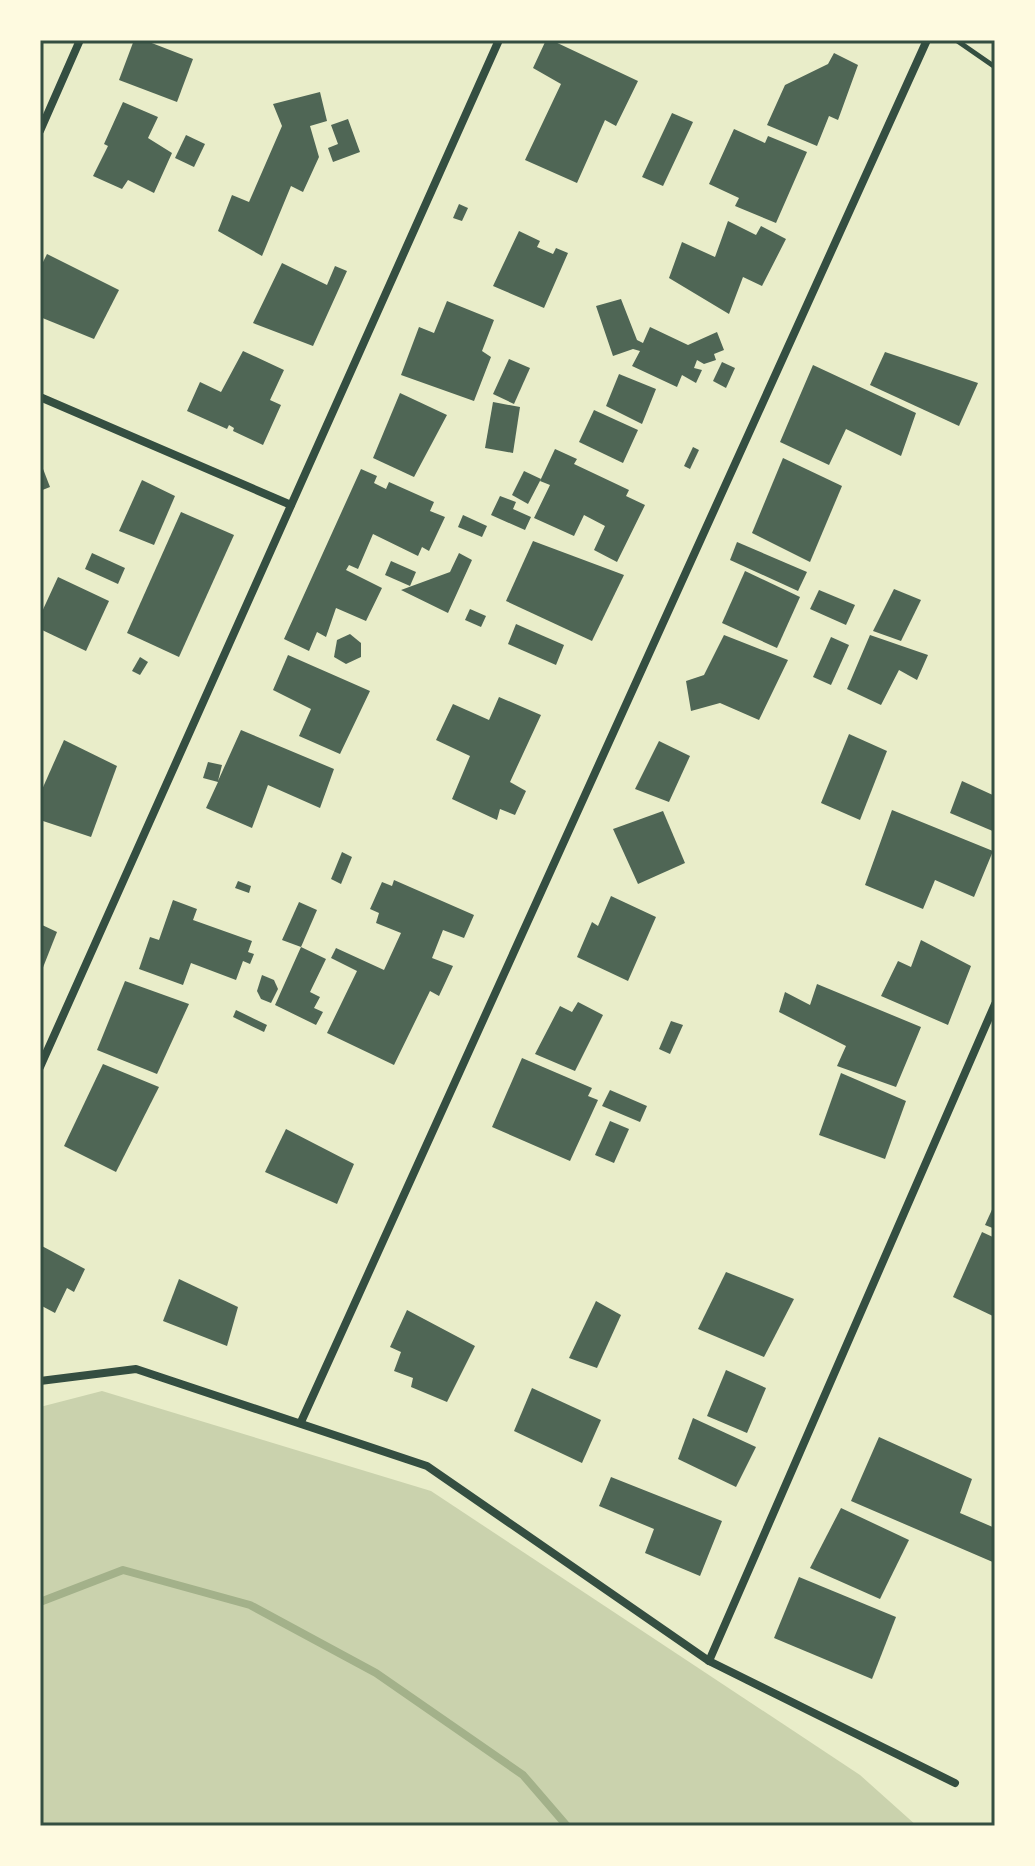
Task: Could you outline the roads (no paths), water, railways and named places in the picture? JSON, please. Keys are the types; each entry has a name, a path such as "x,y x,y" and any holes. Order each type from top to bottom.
{"street":[{"path":"40,131 80,40"},
{"path":"40,1067 499,40"},
{"path":"301,1422 927,40"},
{"path":"40,397 291,505"},
{"path":"709,1661 995,1004"},
{"path":"40,1381 136,1369 427,1466 709,1661 955,1783"}],"waterway":[{"path":"40,1602 123,1570 250,1605 376,1673 523,1775 567,1826"}]}
